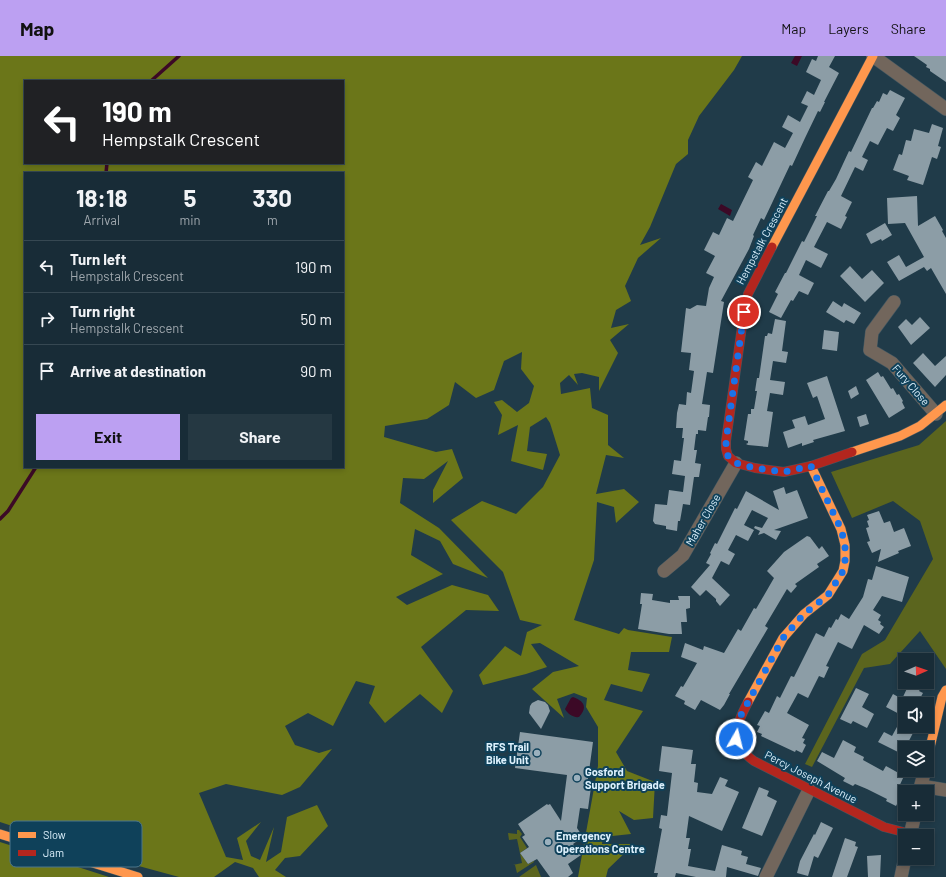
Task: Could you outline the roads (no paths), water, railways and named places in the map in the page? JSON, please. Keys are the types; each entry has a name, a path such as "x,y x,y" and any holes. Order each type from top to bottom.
{"street":[{"path":"873,56 946,109"},
{"name":"Hempstalk Crescent","path":"736,463 728,456 726,441 744,312 748,294 873,56"},
{"name":"Fury Close","path":"894,302 872,332 870,350 892,363 936,414"},
{"path":"736,463 755,468 784,472 811,466 900,436 920,426 946,405"},
{"name":"Maher Close","path":"664,571 683,556 736,463"},
{"name":"Percy Joseph Avenue","path":"811,466 841,529 845,545 845,561 843,571 828,595 804,614 783,638 740,717 736,739 745,755 754,761 884,827 898,831"},
{"path":"932,741 942,697 946,690"},
{"path":"766,877 810,790"},
{"path":"934,790 946,790"},
{"path":"0,834 10,837"},
{"path":"901,877 904,865"},
{"path":"106,867 138,877"}],"waterway":[{"path":"152,80 179,56"},
{"path":"106,172 107,164"},
{"path":"0,519 8,511 35,468"}],"place":[{"name":"RFS Trail Bike Unit","path":"537,753"},
{"name":"Gosford Support Brigade","path":"577,778"},
{"name":"Emergency Operations Centre","path":"548,842"}]}
